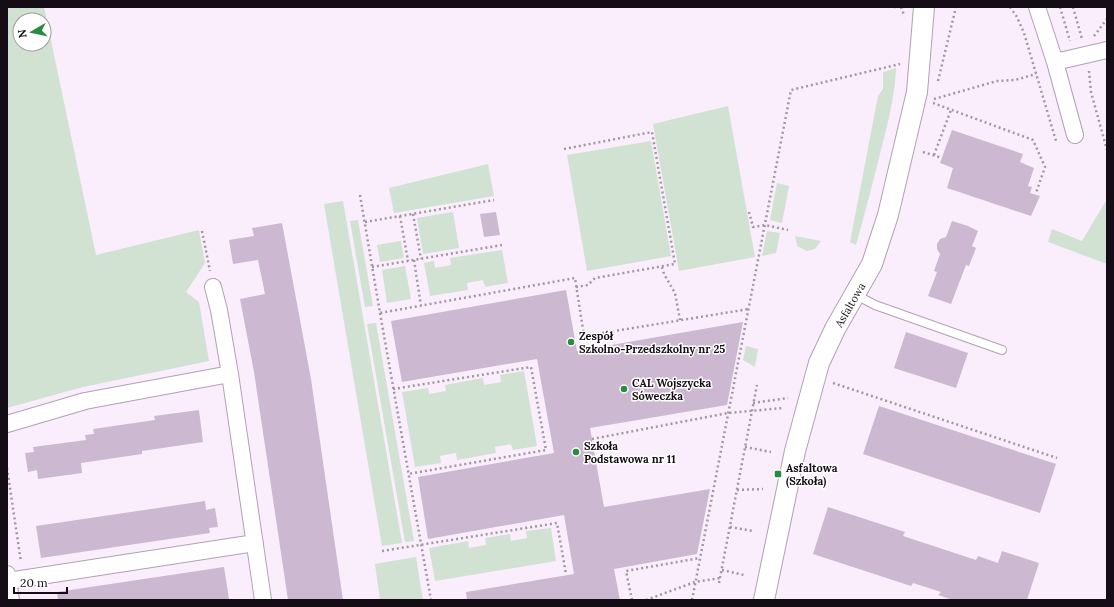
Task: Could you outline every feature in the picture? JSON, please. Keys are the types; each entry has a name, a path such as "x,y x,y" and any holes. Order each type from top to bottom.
{"street":[{"name":"Asfaltowa","path":"764,600 795,452 817,370 835,329 856,295 872,264 899,173 917,92 924,7"},
{"path":"1037,7 1055,62 1075,135"},
{"path":"1055,62 1107,50"},
{"path":"213,287 219,310 230,374 263,600"},
{"path":"7,424 85,401 230,374"},
{"path":"11,600 8,577 24,579 255,544"}],"lane":[{"path":"856,295 875,305 1002,350"}],"path":[{"path":"894,7 897,7"},
{"path":"938,83 956,7"},
{"path":"1010,7 1017,17 1024,33 1056,141"},
{"path":"1072,7 1083,43"},
{"path":"1090,40 1107,19"},
{"path":"692,600 791,90 900,64"},
{"path":"1088,67 1091,92 1107,150"},
{"path":"934,98 992,82 1015,80 1036,74"},
{"path":"932,110 936,91"},
{"path":"933,103 1032,140 1045,167 1036,193"},
{"path":"934,155 951,110"},
{"path":"564,149 652,132 675,264 595,278 588,285 576,287"},
{"path":"921,159 925,145"},
{"path":"923,152 942,158"},
{"path":"360,195 431,600"},
{"path":"365,222 494,200"},
{"path":"749,212 753,227 765,225 788,230"},
{"path":"413,214 421,259"},
{"path":"400,216 408,261"},
{"path":"202,231 213,287"},
{"path":"372,267 502,245"},
{"path":"414,260 421,306"},
{"path":"662,266 664,274 675,292 680,320"},
{"path":"380,313 575,278 584,336 748,309"},
{"path":"393,389 531,367 546,450 408,474"},
{"path":"831,389 835,379"},
{"path":"833,383 1057,458"},
{"path":"719,582 757,385"},
{"path":"753,403 788,398"},
{"path":"592,439 728,413 784,408"},
{"path":"745,447 771,452"},
{"path":"7,468 24,579"},
{"path":"737,490 763,489"},
{"path":"382,551 557,523 566,574"},
{"path":"730,527 753,532"},
{"path":"632,600 626,571 700,558"},
{"path":"722,570 744,575"},
{"path":"646,600 695,582 720,578"}],"green space":[{"path":"7,7 44,7 45,12 12,12 12,52 52,52 52,45 96,255 199,230 205,263 186,292 199,302 209,361 83,387 7,408"},
{"path":"896,68 893,99 889,119 856,245 850,242 878,96 883,89 883,72"},
{"path":"728,106 755,257 679,271 653,124"},
{"path":"651,141 671,256 587,271 567,155"},
{"path":"488,164 494,196 394,213 389,188"},
{"path":"777,183 789,186 782,223 770,220"},
{"path":"1107,199 1107,264 1048,242 1052,229 1082,241"},
{"path":"343,201 402,543 382,546 324,204"},
{"path":"453,212 459,248 423,254 417,218"},
{"path":"358,220 373,306 365,307 350,221"},
{"path":"767,231 780,233 776,253 762,256"},
{"path":"795,236 821,241 815,249 807,251 797,246"},
{"path":"401,241 404,258 380,262 377,245"},
{"path":"502,250 508,283 485,287 483,280 467,283 468,290 430,296 424,263 434,261 435,268 451,265 450,258"},
{"path":"405,266 411,299 387,303 382,270"},
{"path":"376,323 414,541 405,542 367,324"},
{"path":"746,346 758,349 755,367 743,360"},
{"path":"524,371 537,446 513,450 511,444 495,447 496,453 457,460 456,453 440,456 441,463 415,467 402,392 428,388 429,394 446,391 445,385 483,378 484,385 501,382 500,375"},
{"path":"551,528 556,561 435,581 429,548 468,541 469,548 486,545 485,538 510,534 511,541 527,538 526,531"},
{"path":"416,557 423,600 380,600 375,564"}],"building":[{"path":"952,130 1023,154 1020,162 1034,168 1028,186 1032,187 1030,193 1040,196 1031,216 947,188 953,168 940,163"},
{"path":"496,212 500,235 484,237 480,214"},
{"path":"952,221 978,231 972,246 976,248 969,266 966,265 951,304 928,296 937,272 934,271 940,254 937,249 937,244 940,239 946,237"},
{"path":"282,223 311,379 343,600 288,600 254,372 240,299 265,294 258,260 233,264 229,240 254,236 252,228"},
{"path":"566,290 577,351 743,322 727,405 590,428 604,507 710,489 697,554 614,569 620,600 467,600 466,592 574,574 564,515 428,539 418,477 554,453 537,359 402,382 391,321"},
{"path":"906,332 968,353 956,388 894,368"},
{"path":"879,406 1056,464 1040,513 863,454"},
{"path":"199,410 203,442 142,451 142,454 81,463 82,473 38,479 37,470 28,472 25,453 34,452 33,447 86,440 85,435 94,434 93,429 155,420 154,416"},
{"path":"205,501 206,510 215,508 218,527 209,528 210,533 41,558 36,526"},
{"path":"828,507 905,532 903,536 976,560 978,556 998,563 1002,551 1039,563 1027,600 953,600 938,595 941,592 913,583 911,586 813,554"},
{"path":"224,567 229,599 58,600 57,592"}],"place":[{"name":"Zespół Szkolno-Przedszkolny nr 25","path":"571,342"},
{"name":"CAL Wojszycka Sóweczka","path":"624,389"},
{"name":"Szkoła Podstawowa nr 11","path":"576,452"},
{"name":"Asfaltowa (Szkoła)","path":"778,474"}]}
